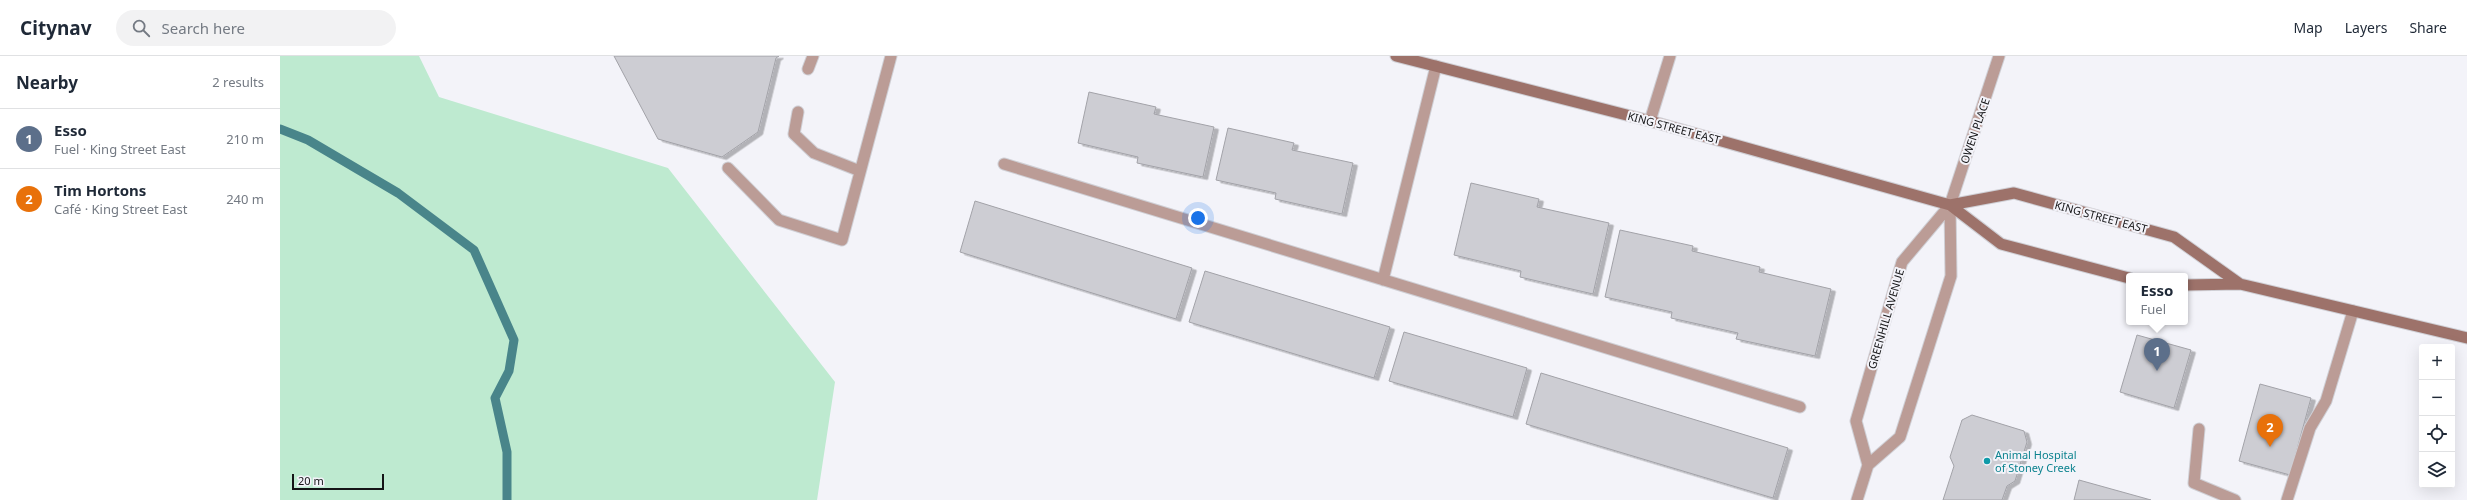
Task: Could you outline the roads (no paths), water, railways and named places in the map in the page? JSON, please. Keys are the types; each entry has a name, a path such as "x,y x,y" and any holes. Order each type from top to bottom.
{"main road":[{"name":"KING STREET EAST","path":"1396,56 1650,121 1950,205 2001,244 2126,277"},
{"name":"KING STREET EAST","path":"1950,205 2014,193 2174,237 2240,284"},
{"name":"KING STREET EAST","path":"2188,285 2240,284 2467,338"}],"street":[{"path":"808,69 813,56"},
{"path":"728,168 780,220 842,240 891,56"},
{"path":"1650,121 1670,56"},
{"name":"OWEN PLACE","path":"1950,205 1999,56"},
{"path":"1383,280 1436,66"},
{"path":"798,112 794,134 814,153 860,171"},
{"path":"1004,164 1800,408"},
{"path":"1857,500 1868,465 1900,436 1931,341 1951,276 1950,205"},
{"name":"GREENHILL AVENUE","path":"1868,465 1856,421 1902,262 1950,205"},
{"path":"2287,500 2310,428 2326,401 2353,311"},
{"path":"2199,429 2194,484 2235,500"}],"waterway":[{"path":"280,129 308,140 398,193 474,250 514,340 509,371 495,398 507,452 507,500"}],"place":[{"name":"Esso","path":"2157,371"},
{"name":"Tim Hortons","path":"2270,447"},
{"name":"Animal Hospital of Stoney Creek","path":"1987,461"}]}
